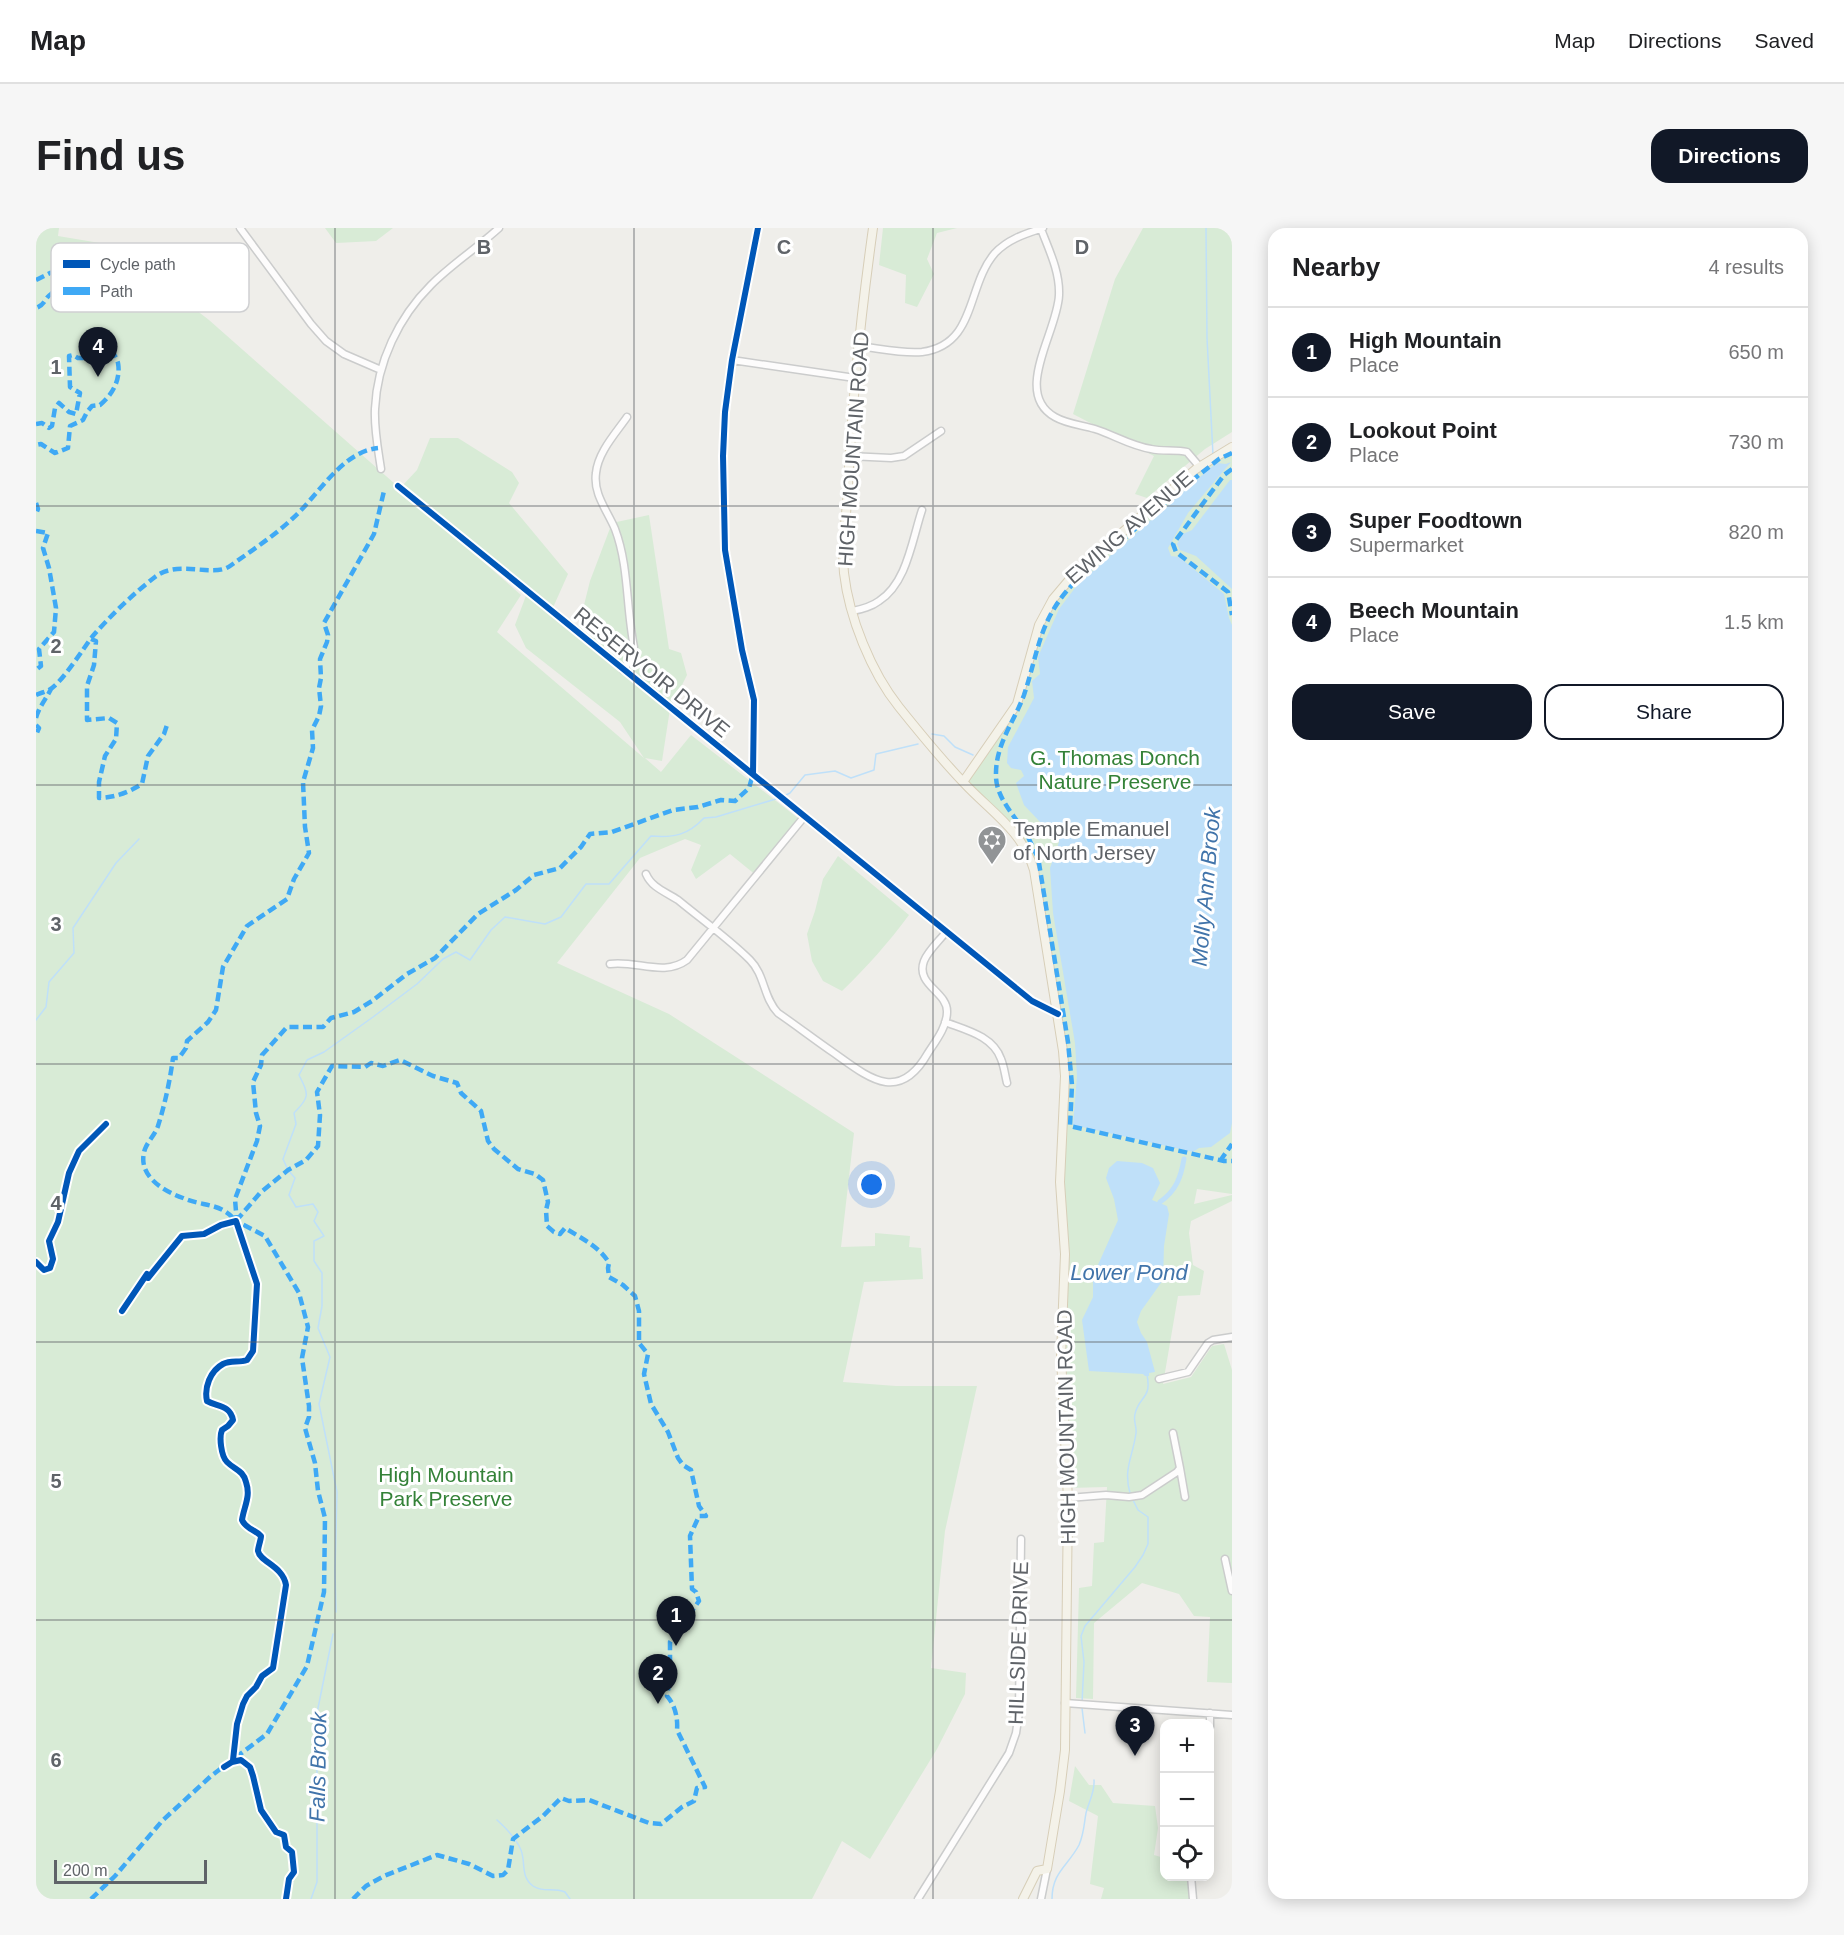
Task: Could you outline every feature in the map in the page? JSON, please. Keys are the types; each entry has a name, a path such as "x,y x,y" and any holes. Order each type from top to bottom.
{"main road":[{"name":"HIGH MOUNTAIN ROAD","path":"873,228 857,346 843,560 846,587 867,651 889,693 963,782 1010,826 1028,852 1034,870 1058,1014 1065,1076 1060,1154 1065,1254 1061,1348 1068,1498 1065,1703 1063,1769 1047,1869"},
{"name":"EWING AVENUE","path":"963,782 1017,704 1039,625 1059,590 1075,573 1199,466 1232,447"},
{"path":"1023,1899 1037,1871 1047,1869"}],"street":[{"path":"240,228 318,333 344,354 381,370"},
{"path":"381,469 375,410 381,370 396,333 420,297 441,276 499,228"},
{"path":"753,774 753,700 742,650 724,538 724,434 732,360 758,228"},
{"path":"857,346 912,352 929,351 946,343 964,324 984,269 994,254 1016,237 1042,228 1056,270 1059,292 1057,313 1036,376 1038,396 1044,408 1061,420 1098,430 1140,447 1187,452 1199,466"},
{"path":"732,360 855,378"},
{"path":"623,670 632,658 634,647 621,553 615,529 599,495 596,481 600,458 627,417"},
{"path":"849,456 891,458 904,456 941,431"},
{"name":"RESERVOIR DRIVE","path":"398,486 1032,1001 1058,1014"},
{"path":"853,611 875,604 893,588 903,570 922,510"},
{"path":"610,964 623,962 657,968 673,967 683,963 804,817"},
{"path":"646,874 649,881 676,899 755,966 761,976 769,1001 778,1013 872,1079 883,1082 894,1082 914,1073 922,1064 945,1022 948,1014 946,1005 926,982 923,968 925,959 946,932"},
{"path":"945,1022 983,1038 992,1045 1001,1058 1007,1083"},
{"path":"1160,1379 1188,1372 1208,1343 1232,1337"},
{"path":"1173,1433 1185,1497"},
{"path":"1068,1498 1106,1495 1132,1497 1151,1490 1180,1468"},
{"name":"HILLSIDE DRIVE","path":"918,1899 1009,1753 1014,1740 1018,1713 1022,1539"},
{"path":"1225,1559 1232,1591"},
{"path":"1065,1703 1232,1714"},
{"path":"1210,1713 1210,1719"},
{"name":"HIGH MOUNTAIN ROAD","path":"1041,1899 1047,1869"},
{"path":"1191,1881 1193,1899"}],"green space":[{"name":"High Mountain Park Preserve","path":"36,228 59,228 58,236 100,243 51,243 51,312 199,312 521,595 497,632 644,758 620,722 526,648 515,625 527,593 403,485 417,470 430,438 458,438 512,472 519,483 509,503 568,574 551,612 577,633 590,581 612,523 649,515 669,649 681,653 687,675 670,709 662,761 645,758 661,772 691,735 798,818 757,876 730,854 696,879 691,870 701,845 685,839 640,858 557,963 669,1014 854,1133 841,1247 875,1246 875,1233 910,1236 909,1247 921,1248 923,1279 864,1282 843,1382 896,1386 977,1386 945,1531 931,1668 966,1673 965,1694 937,1749 870,1859 842,1841 812,1899 36,1899"},
{"path":"325,228 393,228 376,241 336,243"},
{"path":"883,228 957,228 937,233 927,259 934,274 917,307 905,303 906,275 879,265"},
{"path":"1143,228 1232,228 1232,432 1205,449 1147,498 1135,494 1154,456 1073,414 1115,279"},
{"name":"G. Thomas Donch Nature Preserve","path":"1232,447 1232,1194 1197,1189 1194,1204 1232,1195 1232,1201 1191,1221 1189,1233 1193,1265 1204,1271 1200,1295 1178,1296 1163,1384 1191,1377 1212,1346 1224,1344 1232,1370 1232,1683 1207,1682 1210,1617 1194,1616 1179,1594 1142,1583 1094,1623 1093,1699 1076,1698 1079,1588 1092,1586 1094,1543 1104,1542 1107,1487 1068,1488 1062,1375 1065,1076 1027,852 963,782 1012,712 1033,642 1059,590 1196,469"},
{"path":"838,856 909,915 894,935 842,991 823,981 812,961 807,934 823,879"},
{"path":"1075,1766 1089,1785 1101,1785 1113,1803 1155,1806 1158,1828 1154,1855 1160,1857 1160,1881 1194,1881 1196,1899 1101,1899 1104,1888 1090,1884 1098,1816 1069,1801"}],"water":[{"name":"G. Thomas Donch Nature Preserve","path":"1231,462 1188,513 1168,548 1171,556 1179,557 1224,594 1232,625 1232,1123 1230,1133 1211,1147 1199,1148 1193,1152 1073,1125 1077,1076 1075,1043 1053,913 1050,868 1059,842 1024,805 1016,783 1024,776 1021,770 1011,768 1007,763 1008,747 1034,698 1032,681 1040,674 1038,657 1059,609 1078,584 1216,463"},
{"path":"1232,480 1232,589 1196,556 1180,550 1177,544 1183,534 1192,530"},
{"name":"Lower Pond","path":"1117,1161 1142,1163 1153,1168 1160,1183 1152,1200 1167,1206 1169,1214 1164,1246 1163,1280 1141,1311 1137,1322 1147,1342 1155,1372 1149,1373 1149,1376 1089,1371 1082,1320 1093,1297 1093,1276 1118,1220 1114,1199 1106,1178 1109,1168"}],"waterway":[{"path":"1206,228 1207,338 1213,455"},
{"path":"932,734 944,736 955,747 973,755"},
{"path":"784,796 790,793 805,775 835,771 851,778 874,770 876,754 918,744"},
{"path":"336,1612 337,1492 319,1404 330,1357 318,1328 322,1306 322,1273 314,1261 314,1241 324,1236 314,1221 318,1212 313,1204 296,1207 289,1195 295,1178 283,1159 296,1124 294,1113 306,1096 305,1087 299,1075 307,1060 324,1052 373,1017 417,984 443,959 456,952 470,960 491,930 505,917 545,924 561,917 586,884 609,884 651,836 680,834 704,818 716,817 779,798"},
{"path":"36,1020 46,1007 49,982 74,953 73,928 116,863 139,839"},
{"path":"1160,1202 1177,1183 1184,1159"},
{"name":"Molly Ann Brook","path":"1130,1493 1128,1477 1136,1433 1135,1417 1137,1408 1148,1389 1147,1375"},
{"name":"Molly Ann Brook","path":"1082,1703 1084,1662 1081,1636 1085,1626 1135,1567 1148,1544 1148,1517 1138,1510 1132,1498"},
{"name":"Falls Brook","path":"311,1899 317,1882 317,1713 333,1634"},
{"name":"Molly Ann Brook","path":"1082,1708 1085,1733"},
{"name":"Molly Ann Brook","path":"1052,1899 1055,1882 1081,1841 1086,1813 1094,1789 1094,1780"},
{"path":"497,1820 519,1846 526,1878 529,1882 541,1889 565,1892 570,1899"}],"marked path":[{"path":"36,280 51,273"},
{"path":"36,308 51,294"},
{"path":"36,424 42,423 49,428 52,426 55,408 59,403 69,412 76,414 80,393 70,387 69,356 83,358 94,338 108,341 119,369 112,392 100,405 92,406 83,420 70,426 68,448 55,453 41,444 36,445"},
{"path":"36,695 54,686 66,674 99,629 155,577 174,569 214,570 230,566 302,510 341,466 365,451 378,448"},
{"path":"1232,453 1219,459 1169,499 1062,596 1047,622 1024,695 1002,744 996,776 999,793 1028,837 1038,857 1068,1042 1072,1085 1070,1126 1232,1161"},
{"path":"1232,469 1224,475 1173,544 1176,552 1228,592 1232,615"},
{"path":"353,1899 366,1886 384,1876 437,1855 469,1864 493,1876 503,1875 508,1870 513,1839 543,1816 561,1798 569,1801 589,1800 649,1823 661,1824 682,1807 694,1801 697,1788 705,1787 677,1730 675,1712 667,1696 670,1679 670,1642 699,1601 696,1592 692,1589 690,1536 699,1516 706,1516 699,1506 691,1470 678,1458 668,1432 651,1404 644,1374 648,1354 639,1343 639,1311 635,1296 623,1285 609,1277 609,1263 584,1239 565,1228 560,1234 547,1226 548,1202 543,1180 535,1174 518,1169 494,1149 488,1141 481,1111 461,1093 457,1083 433,1076 400,1060 383,1066 371,1063 365,1067 332,1066 317,1092 320,1115 318,1146 306,1160 288,1170 260,1193 236,1221 218,1208 191,1201 167,1191 153,1181 144,1167 145,1149 158,1126 173,1058 179,1058 186,1048 187,1041 208,1022 216,1010 223,967 247,926 287,899 294,879 309,853 303,782 313,748 312,730 321,706 320,659 328,635 324,623 374,534 384,491"},
{"path":"36,503 38,509 36,514"},
{"path":"36,531 48,533 43,548 56,608 54,632 39,649 41,666 36,670"},
{"path":"91,639 96,641 94,665 87,686 87,720 109,718 117,723 116,739 105,756 99,782 99,798 121,794 142,784 148,756 164,734 168,722"},
{"path":"36,718 51,689"},
{"path":"36,725 39,728 36,735"},
{"path":"237,1224 235,1199 257,1141 260,1126 256,1113 253,1082 261,1065 262,1055 287,1027 323,1027 331,1018 354,1012 372,1001 407,974 435,958 478,914 516,890 534,875 560,868 581,847 590,834 612,832 673,810 698,807 721,800 735,801 749,788 753,774"},
{"path":"1220,1161 1232,1144"},
{"path":"91,1899 115,1876 162,1821 211,1776 267,1734 307,1666 324,1592 325,1518 318,1491 315,1463 305,1428 309,1417 309,1406 302,1358 308,1327 299,1293 265,1236 236,1221"}],"cycle path":[{"path":"753,774 754,700 742,650 725,550 723,456 725,412 732,360 758,228"},
{"path":"398,486 1032,1001 1058,1014"},
{"path":"36,1262 44,1270 50,1268 53,1259 49,1241 58,1222 69,1173 79,1151 106,1124"},
{"path":"122,1311 147,1274 148,1278 182,1236 204,1234 221,1225 236,1221 257,1284 253,1351 247,1360 226,1363 218,1367 209,1380 206,1396 207,1401 226,1409 231,1415 233,1420 222,1430 221,1446 225,1459 245,1478 247,1497 242,1520 261,1536 258,1551 260,1555 281,1573 286,1585 273,1668 262,1676 243,1704 237,1724 233,1760"},
{"path":"224,1767 241,1760 250,1767 261,1810 276,1832 284,1835 286,1847 292,1852 294,1872 289,1879 286,1899"}],"place":[{"name":"Beech Mountain","path":"98,377"},
{"name":"Temple Emanuel of North Jersey","path":"992,866"},
{"name":"High Mountain","path":"676,1646"},
{"name":"Lookout Point","path":"658,1704"},
{"name":"Super Foodtown","path":"1135,1756"}]}
